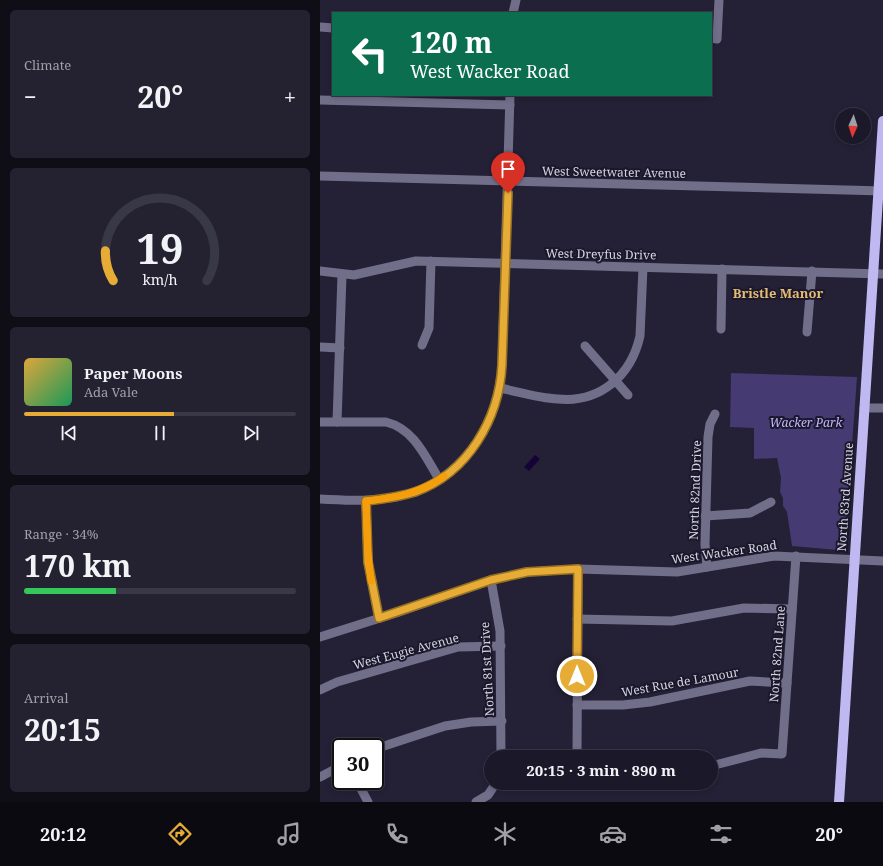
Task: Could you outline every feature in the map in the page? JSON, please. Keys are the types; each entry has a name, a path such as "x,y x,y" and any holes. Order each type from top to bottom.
{"main road":[{"name":"North 83rd Avenue","path":"839,802 864,408 878,274 883,121"}],"street":[{"path":"513,12 516,0"},
{"path":"714,38 719,0"},
{"path":"320,27 332,28"},
{"path":"320,499 366,501 406,495 439,479 460,463 477,444 490,421 500,388 510,96"},
{"path":"320,100 510,105"},
{"name":"West Sweetwater Avenue","path":"320,176 881,191"},
{"path":"422,345 429,328 431,261"},
{"name":"West Dreyfus Drive","path":"320,272 342,275 367,274 403,262 431,261 878,274"},
{"path":"500,388 558,399 568,399 589,397 616,381 629,365 638,346 640,336 643,267"},
{"path":"721,329 722,269"},
{"path":"807,332 812,271"},
{"path":"337,422 342,275"},
{"path":"584,346 628,396"},
{"path":"320,347 340,348"},
{"path":"864,408 883,408"},
{"name":"North 82nd Drive","path":"707,567 705,516 708,437 710,424 715,414"},
{"path":"320,422 386,422 399,427 419,445 439,479"},
{"path":"366,501 369,570 379,618"},
{"path":"705,516 750,513 771,502"},
{"name":"West Wacker Road","path":"320,637 491,580 527,572 578,569 667,572 707,567 758,557 796,556 883,561"},
{"name":"North 82nd Lane","path":"718,764 761,753 782,754 796,556"},
{"path":"577,750 578,569"},
{"name":"North 81st Drive","path":"491,580 500,631 502,750"},
{"path":"577,619 672,621 744,608 792,609"},
{"name":"West Eugie Avenue","path":"320,690 337,682 458,647 500,646"},
{"name":"West Rue de Lamour","path":"577,705 623,705 650,702 750,681 787,683"},
{"path":"384,746 445,726 471,722 502,722"},
{"path":"320,778 332,771"},
{"path":"362,790 368,802"},
{"path":"476,802 488,795 491,790"}],"green space":[{"name":"Wacker Park","path":"731,373 857,377 845,542 843,547 838,550 792,546 787,512 783,506 783,498 780,492 781,478 777,458 754,459 754,428 730,427"}],"shaded area":[{"path":"535,455 540,459 529,471 524,467"}],"slow traffic":[{"path":"371,581 368,562 366,501 406,495 428,486 444,476"}],"district":[{"name":"Bristle Manor","path":"778,293"}],"route":[{"path":"508,193 501,378 500,388 490,421 477,444 460,463 439,479 428,486 406,495 366,501 370,577 379,618 491,580 527,572 578,569 577,676"}]}
